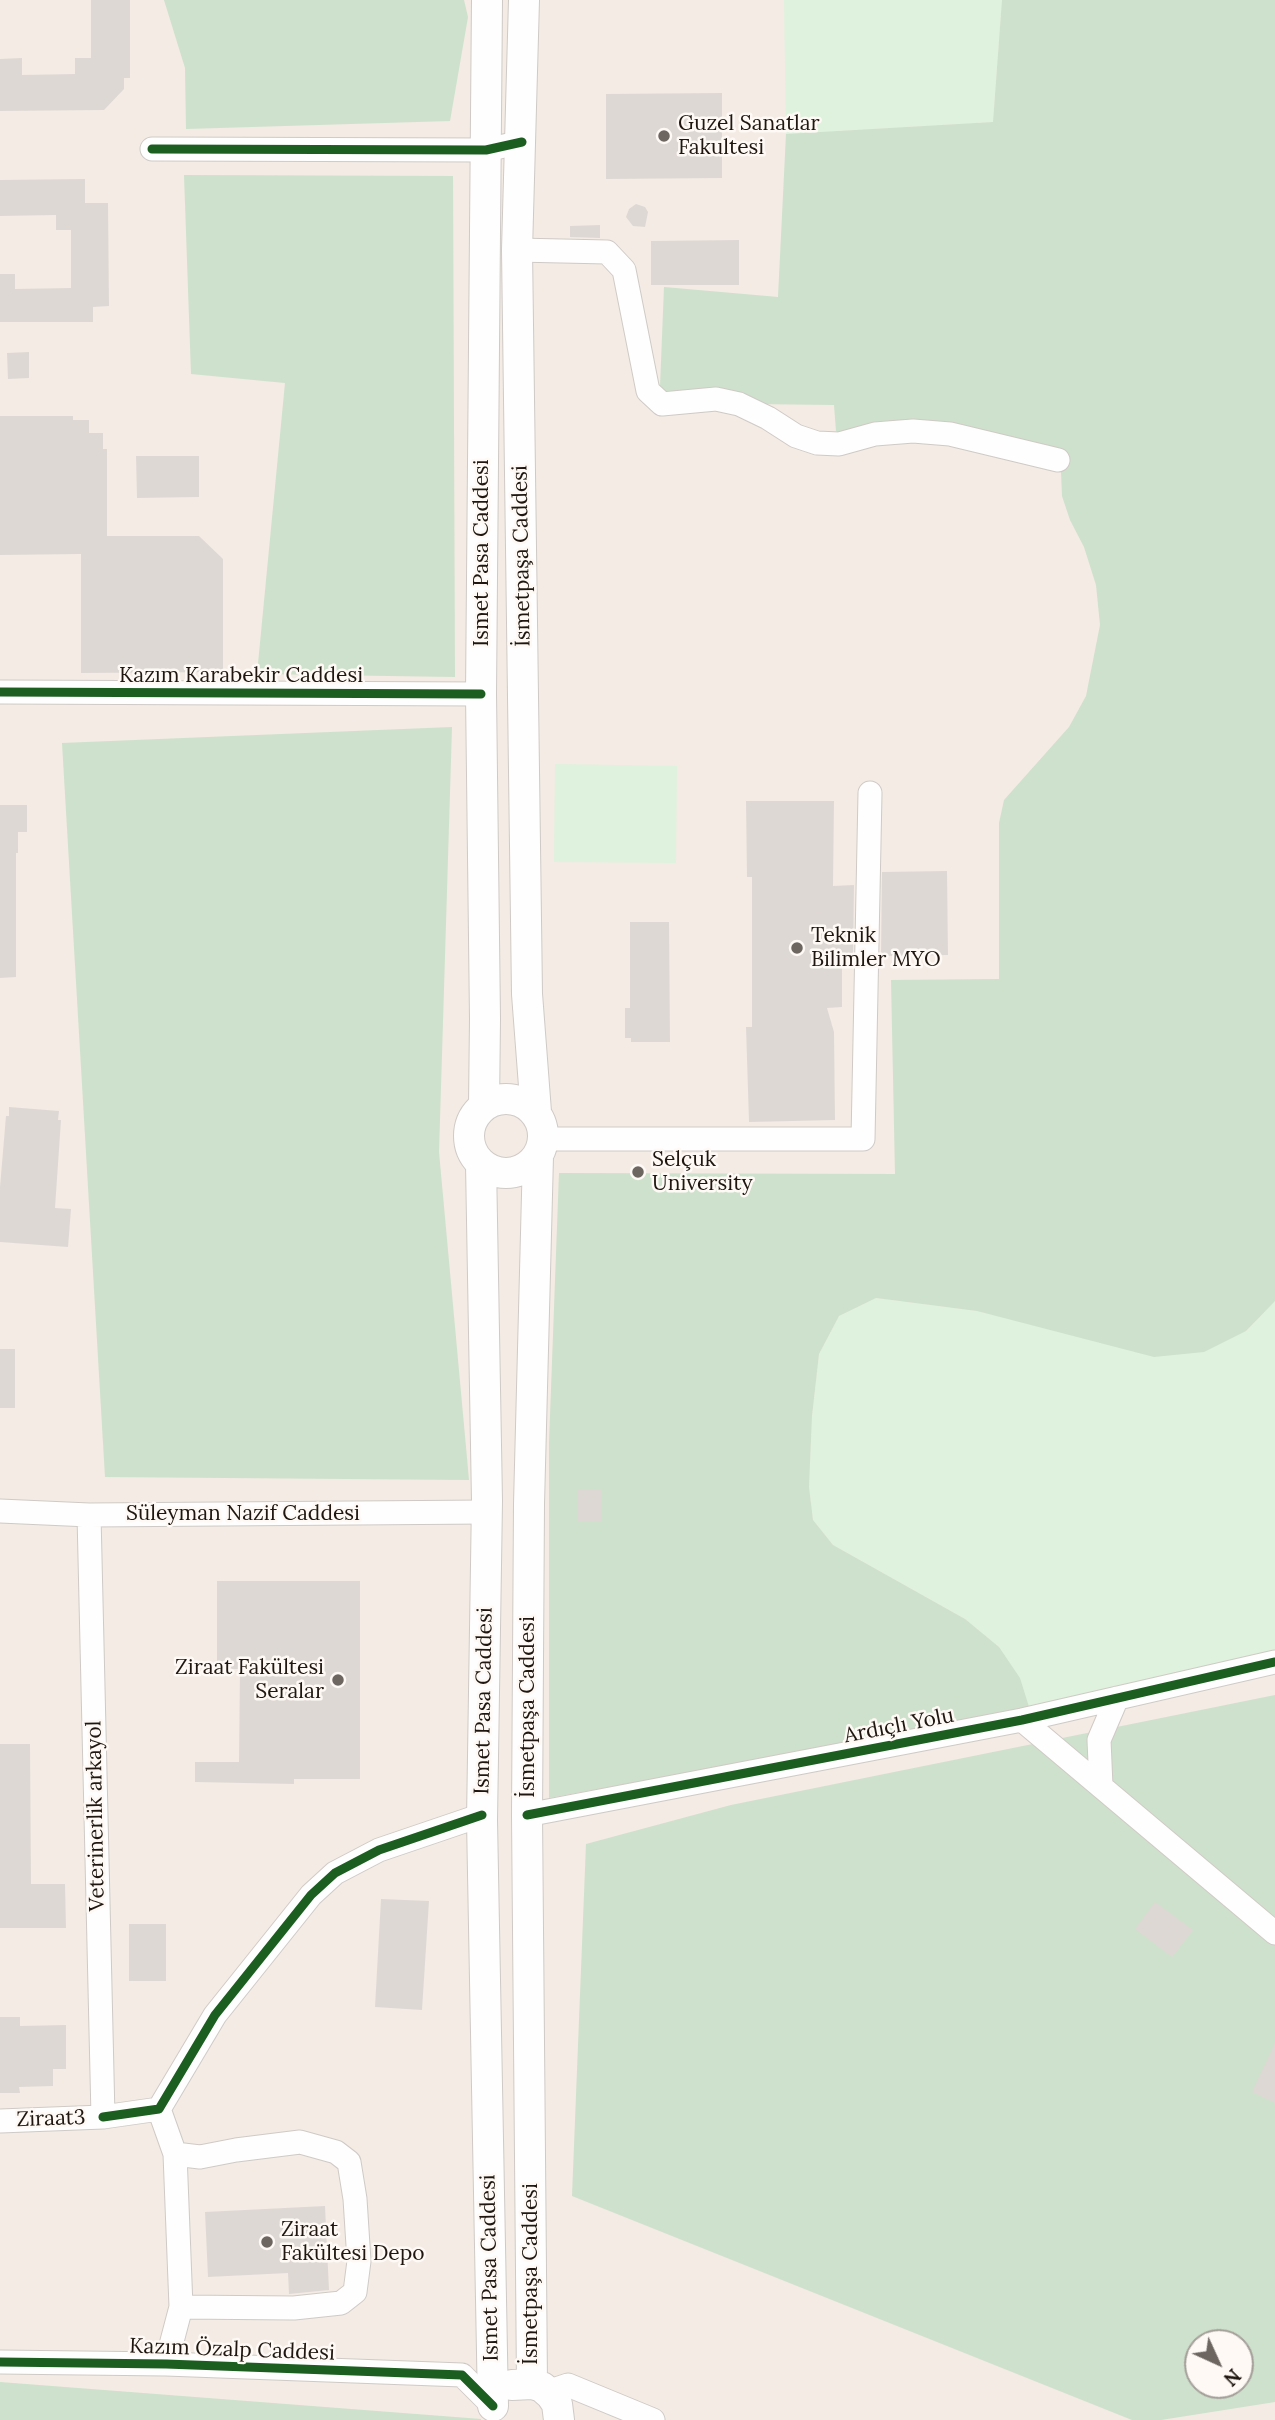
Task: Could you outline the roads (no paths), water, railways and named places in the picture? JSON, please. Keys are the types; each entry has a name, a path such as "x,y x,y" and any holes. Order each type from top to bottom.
{"main road":[{"name":"Ismet Pasa Caddesi","path":"484,1106 481,694 487,0"},
{"name":"İsmetpaşa Caddesi","path":"524,0 517,250 527,994 539,1136 529,1504 527,1815 540,2388"},
{"path":"516,1100 539,1136 529,1166 517,1172 505,1173 492,1171 481,1164 469,1141 475,1116 484,1106 494,1101 516,1100"},
{"name":"Ismet Pasa Caddesi","path":"481,1164 486,1512 482,1815 492,2413"},
{"path":"492,2413 501,2393 520,2383 540,2388 557,2404 559,2420"}],"street":[{"path":"152,149 486,150 522,142"},
{"path":"517,250 607,252 624,270 648,391 662,404 716,399 739,404 796,436 817,443 839,444 875,434 925,432 950,434 1058,460"},
{"name":"Kazım Karabekir Caddesi","path":"0,692 481,694"},
{"path":"539,1136 863,1139 870,793"},
{"name":"Süleyman Nazif Caddesi","path":"0,1511 89,1515 486,1512"},
{"name":"Veterinerlik arkayol","path":"89,1515 103,2118"},
{"name":"Ardıçlı Yolu","path":"527,1815 1022,1720 1275,1662"},
{"path":"1101,1786 1099,1740 1117,1699"},
{"path":"1022,1720 1275,1933"},
{"path":"166,2364 181,2307 175,2154 159,2109 215,2015 311,1895 335,1873 379,1850 482,1815"},
{"name":"Ziraat3","path":"0,2121 103,2118 159,2109"},
{"path":"175,2154 200,2157 300,2142 336,2152 349,2162 355,2199 359,2261 355,2292 341,2303 294,2308 181,2307"},
{"name":"Kazım Özalp Caddesi","path":"0,2362 166,2364 462,2375 492,2413"},
{"path":"540,2388 568,2385 653,2420"}],"place":[{"name":"Guzel Sanatlar Fakultesi","path":"664,136"},
{"name":"Teknik Bilimler MYO","path":"797,948"},
{"name":"Selçuk University","path":"638,1172"},
{"name":"Ziraat Fakültesi Seralar","path":"338,1680"},
{"name":"Ziraat Fakültesi Depo","path":"267,2242"}]}
